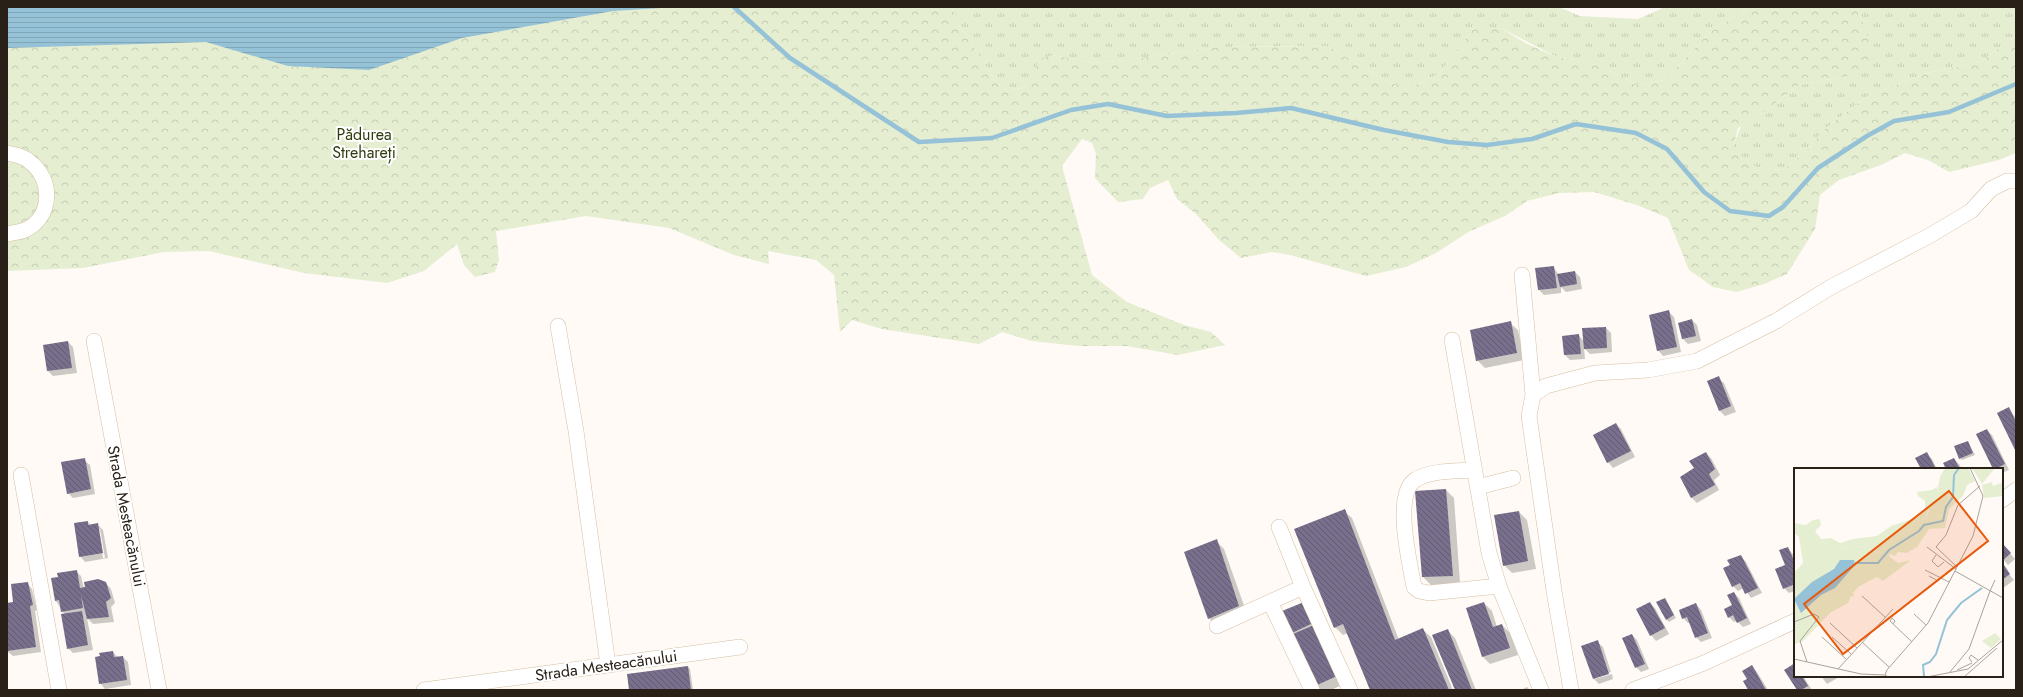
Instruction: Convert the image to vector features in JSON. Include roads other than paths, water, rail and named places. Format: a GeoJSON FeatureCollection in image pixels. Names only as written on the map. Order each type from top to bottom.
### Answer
{"type":"FeatureCollection","features":[{"type":"Feature","properties":{"kind":"street"},"geometry":{"type":"LineString","coordinates":[[7,152],[20,156],[31,162],[40,174],[46,186],[48,197],[44,210],[37,221],[26,230],[7,234]]}},
{"type":"Feature","properties":{"kind":"street"},"geometry":{"type":"LineString","coordinates":[[1533,395],[1546,386],[1595,373],[1648,370],[1697,361],[1776,320],[1831,287],[1930,236],[1971,211],[1991,189],[2007,181],[2016,181]]}},
{"type":"Feature","properties":{"kind":"street"},"geometry":{"type":"LineString","coordinates":[[1522,275],[1533,395],[1529,416],[1554,591],[1571,690]]}},
{"type":"Feature","properties":{"kind":"street"},"geometry":{"type":"LineString","coordinates":[[558,326],[576,431],[608,665]]}},
{"type":"Feature","properties":{"kind":"street"},"geometry":{"type":"LineString","coordinates":[[1452,340],[1489,553],[1499,586],[1541,690]]}},
{"type":"Feature","properties":{"kind":"street","name":"Strada Mesteacănului"},"geometry":{"type":"LineString","coordinates":[[94,341],[159,690]]}},
{"type":"Feature","properties":{"kind":"street"},"geometry":{"type":"LineString","coordinates":[[1475,470],[1443,471],[1416,480],[1406,492],[1404,531],[1414,587],[1419,591],[1429,592],[1499,586]]}},
{"type":"Feature","properties":{"kind":"street"},"geometry":{"type":"LineString","coordinates":[[21,476],[59,690]]}},
{"type":"Feature","properties":{"kind":"street"},"geometry":{"type":"LineString","coordinates":[[1478,487],[1513,478]]}},
{"type":"Feature","properties":{"kind":"street"},"geometry":{"type":"LineString","coordinates":[[2003,499],[2016,490]]}},
{"type":"Feature","properties":{"kind":"street"},"geometry":{"type":"LineString","coordinates":[[1279,527],[1303,587],[1350,690]]}},
{"type":"Feature","properties":{"kind":"street"},"geometry":{"type":"LineString","coordinates":[[1217,626],[1303,587]]}},
{"type":"Feature","properties":{"kind":"street"},"geometry":{"type":"LineString","coordinates":[[1270,602],[1312,690]]}},
{"type":"Feature","properties":{"kind":"street"},"geometry":{"type":"LineString","coordinates":[[1633,690],[1704,663],[1794,621]]}},
{"type":"Feature","properties":{"kind":"street","name":"Strada Mesteacănului"},"geometry":{"type":"LineString","coordinates":[[424,690],[740,647]]}},
{"type":"Feature","properties":{"kind":"water"},"geometry":{"type":"Polygon","coordinates":[[[7,7],[678,7],[613,11],[462,38],[369,70],[288,66],[206,42],[7,48],[7,7]]]}},
{"type":"Feature","properties":{"kind":"waterway"},"geometry":{"type":"LineString","coordinates":[[734,7],[790,58],[919,142],[992,138],[1071,110],[1108,104],[1167,116],[1236,113],[1291,108],[1384,130],[1448,142],[1487,145],[1532,139],[1576,124],[1636,133],[1667,149],[1704,192],[1730,211],[1769,216],[1783,207],[1818,168],[1867,136],[1894,121],[1949,112],[2016,84]]}},
{"type":"Feature","properties":{"kind":"park label","name":"Pădurea Strehareți"},"geometry":{"type":"Point","coordinates":[364,143]}}]}
